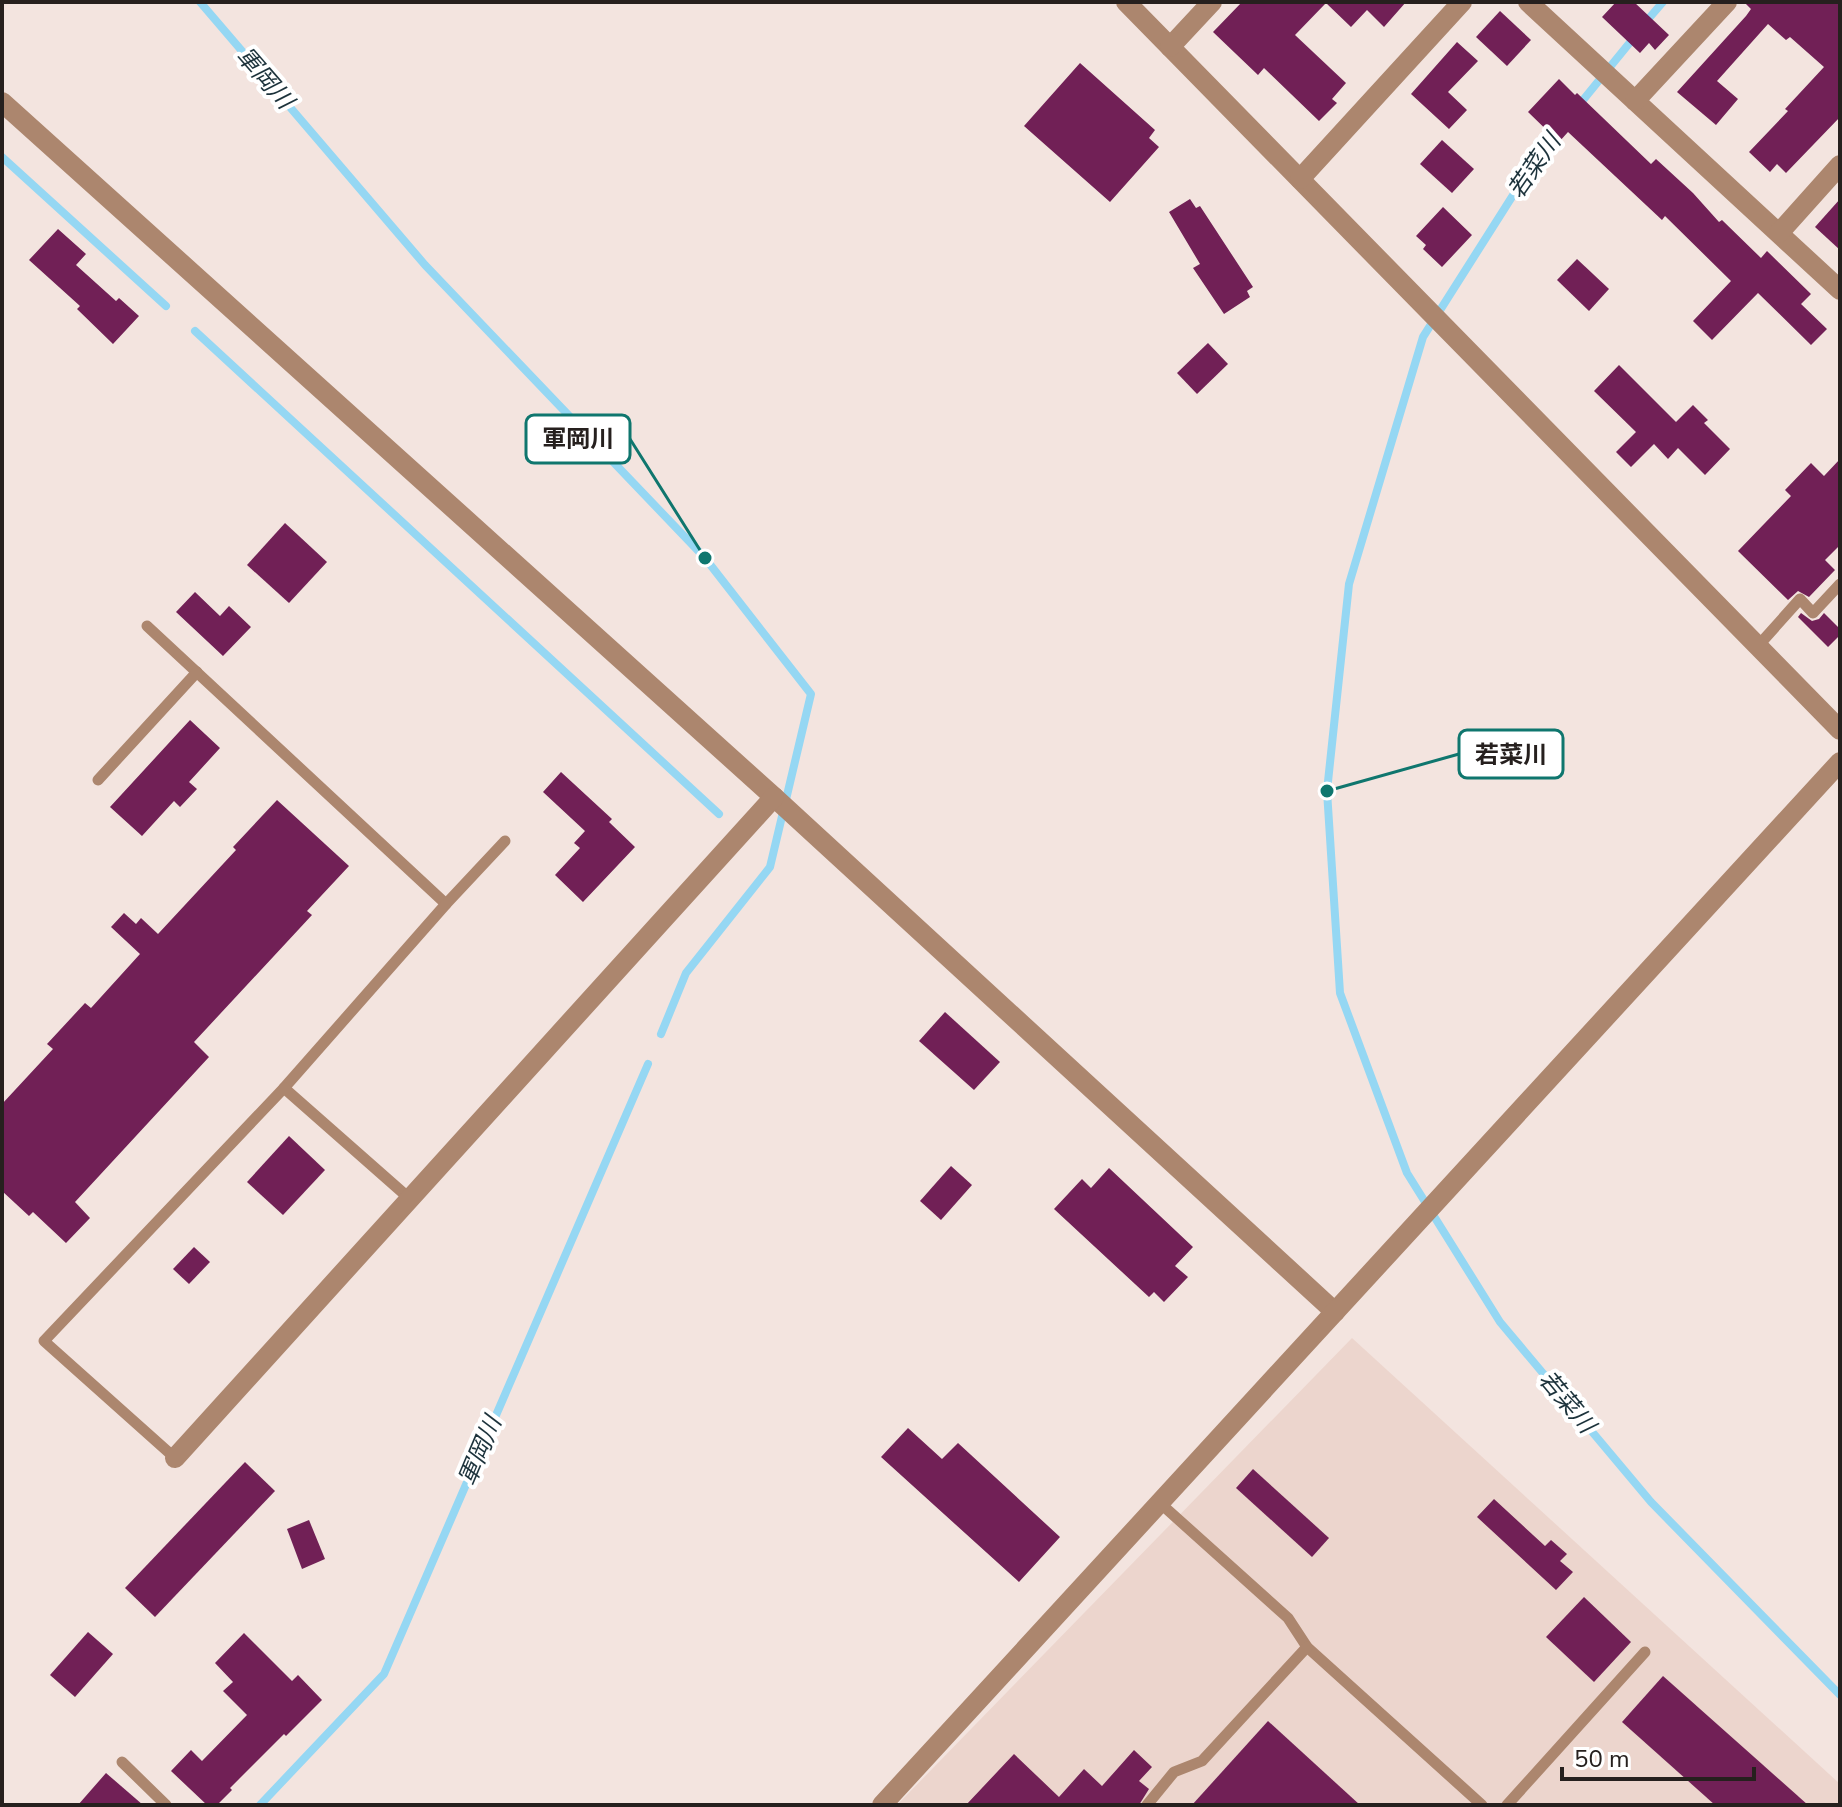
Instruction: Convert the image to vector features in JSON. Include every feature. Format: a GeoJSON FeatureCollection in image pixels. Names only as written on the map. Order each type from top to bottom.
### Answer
{"type":"FeatureCollection","features":[{"type":"Feature","properties":{"kind":"street"},"geometry":{"type":"LineString","coordinates":[[1126,2],[1840,730]]}},
{"type":"Feature","properties":{"kind":"street"},"geometry":{"type":"LineString","coordinates":[[1170,47],[1212,2]]}},
{"type":"Feature","properties":{"kind":"street"},"geometry":{"type":"LineString","coordinates":[[1300,179],[1462,2]]}},
{"type":"Feature","properties":{"kind":"street"},"geometry":{"type":"LineString","coordinates":[[1528,2],[1840,290]]}},
{"type":"Feature","properties":{"kind":"street"},"geometry":{"type":"LineString","coordinates":[[1635,101],[1727,2]]}},
{"type":"Feature","properties":{"kind":"street"},"geometry":{"type":"LineString","coordinates":[[2,102],[774,797],[1335,1312]]}},
{"type":"Feature","properties":{"kind":"street"},"geometry":{"type":"LineString","coordinates":[[1779,233],[1840,165]]}},
{"type":"Feature","properties":{"kind":"street"},"geometry":{"type":"LineString","coordinates":[[882,1805],[1840,762]]}},
{"type":"Feature","properties":{"kind":"street"},"geometry":{"type":"LineString","coordinates":[[175,1458],[774,797]]}},
{"type":"Feature","properties":{"kind":"lane"},"geometry":{"type":"LineString","coordinates":[[1758,646],[1800,599],[1813,613],[1837,593]]}},
{"type":"Feature","properties":{"kind":"lane"},"geometry":{"type":"LineString","coordinates":[[147,626],[446,904]]}},
{"type":"Feature","properties":{"kind":"lane"},"geometry":{"type":"LineString","coordinates":[[98,780],[197,672]]}},
{"type":"Feature","properties":{"kind":"lane"},"geometry":{"type":"LineString","coordinates":[[175,1458],[44,1341],[284,1088],[505,841]]}},
{"type":"Feature","properties":{"kind":"lane"},"geometry":{"type":"LineString","coordinates":[[284,1088],[410,1199]]}},
{"type":"Feature","properties":{"kind":"lane"},"geometry":{"type":"LineString","coordinates":[[1160,1503],[1288,1618],[1307,1647],[1482,1805]]}},
{"type":"Feature","properties":{"kind":"lane"},"geometry":{"type":"LineString","coordinates":[[1147,1805],[1174,1772],[1202,1761],[1307,1647]]}},
{"type":"Feature","properties":{"kind":"lane"},"geometry":{"type":"LineString","coordinates":[[1507,1805],[1645,1652]]}},
{"type":"Feature","properties":{"kind":"lane"},"geometry":{"type":"LineString","coordinates":[[122,1762],[166,1805]]}},
{"type":"Feature","properties":{"kind":"shaded area"},"geometry":{"type":"Polygon","coordinates":[[[1352,1338],[1840,1784],[1840,1805],[897,1805],[1352,1338]]]}},
{"type":"Feature","properties":{"kind":"building"},"geometry":{"type":"Polygon","coordinates":[[[1242,2],[1406,2],[1384,27],[1367,10],[1351,27],[1326,3],[1295,35],[1346,83],[1332,99],[1337,103],[1319,121],[1264,68],[1258,75],[1213,32],[1242,2]]]}},
{"type":"Feature","properties":{"kind":"building"},"geometry":{"type":"Polygon","coordinates":[[[1616,2],[1634,2],[1669,35],[1655,50],[1649,43],[1640,53],[1602,17],[1616,2]]]}},
{"type":"Feature","properties":{"kind":"building"},"geometry":{"type":"Polygon","coordinates":[[[1744,2],[1840,2],[1840,117],[1786,173],[1777,164],[1770,172],[1749,152],[1824,67],[1790,37],[1786,40],[1768,24],[1717,81],[1738,99],[1716,125],[1677,92],[1746,16],[1751,9],[1744,2]]]}},
{"type":"Feature","properties":{"kind":"building"},"geometry":{"type":"Polygon","coordinates":[[[1500,11],[1531,40],[1507,66],[1476,37],[1500,11]]]}},
{"type":"Feature","properties":{"kind":"building"},"geometry":{"type":"Polygon","coordinates":[[[1457,42],[1478,61],[1448,92],[1467,110],[1449,129],[1411,94],[1457,42]]]}},
{"type":"Feature","properties":{"kind":"building"},"geometry":{"type":"Polygon","coordinates":[[[1080,63],[1155,130],[1149,138],[1159,147],[1110,202],[1024,126],[1080,63]]]}},
{"type":"Feature","properties":{"kind":"building"},"geometry":{"type":"Polygon","coordinates":[[[1559,79],[1651,164],[1656,159],[1719,222],[1722,220],[1761,258],[1767,251],[1811,294],[1801,304],[1827,329],[1811,345],[1758,293],[1712,340],[1693,321],[1731,281],[1665,216],[1662,220],[1568,132],[1559,142],[1528,112],[1559,79]]]}},
{"type":"Feature","properties":{"kind":"building"},"geometry":{"type":"Polygon","coordinates":[[[1442,140],[1474,169],[1452,193],[1420,164],[1442,140]]]}},
{"type":"Feature","properties":{"kind":"building"},"geometry":{"type":"Polygon","coordinates":[[[1190,199],[1196,208],[1200,206],[1253,287],[1247,291],[1250,297],[1224,314],[1193,268],[1200,264],[1169,212],[1190,199]]]}},
{"type":"Feature","properties":{"kind":"building"},"geometry":{"type":"Polygon","coordinates":[[[1840,199],[1840,250],[1815,227],[1840,199]]]}},
{"type":"Feature","properties":{"kind":"building"},"geometry":{"type":"Polygon","coordinates":[[[1443,207],[1472,235],[1442,267],[1423,249],[1426,245],[1416,236],[1443,207]]]}},
{"type":"Feature","properties":{"kind":"building"},"geometry":{"type":"Polygon","coordinates":[[[58,229],[86,254],[76,265],[116,301],[119,298],[139,316],[113,344],[77,309],[80,306],[29,260],[58,229]]]}},
{"type":"Feature","properties":{"kind":"building"},"geometry":{"type":"Polygon","coordinates":[[[1577,259],[1609,289],[1589,311],[1557,280],[1577,259]]]}},
{"type":"Feature","properties":{"kind":"building"},"geometry":{"type":"Polygon","coordinates":[[[1208,343],[1228,364],[1197,394],[1177,373],[1208,343]]]}},
{"type":"Feature","properties":{"kind":"building"},"geometry":{"type":"Polygon","coordinates":[[[1619,365],[1676,422],[1693,405],[1708,420],[1704,423],[1730,449],[1705,475],[1678,448],[1668,459],[1654,444],[1631,467],[1616,452],[1636,432],[1594,391],[1619,365]]]}},
{"type":"Feature","properties":{"kind":"building"},"geometry":{"type":"Polygon","coordinates":[[[1840,459],[1840,545],[1825,560],[1835,570],[1809,597],[1798,591],[1788,600],[1738,551],[1791,496],[1785,490],[1811,463],[1824,476],[1840,459]]]}},
{"type":"Feature","properties":{"kind":"building"},"geometry":{"type":"Polygon","coordinates":[[[285,523],[327,562],[289,603],[247,565],[285,523]]]}},
{"type":"Feature","properties":{"kind":"building"},"geometry":{"type":"Polygon","coordinates":[[[195,592],[220,616],[229,606],[251,627],[223,656],[176,612],[195,592]]]}},
{"type":"Feature","properties":{"kind":"building"},"geometry":{"type":"Polygon","coordinates":[[[1801,613],[1812,621],[1824,613],[1840,629],[1840,635],[1828,647],[1798,617],[1801,613]]]}},
{"type":"Feature","properties":{"kind":"building"},"geometry":{"type":"Polygon","coordinates":[[[190,720],[220,748],[189,782],[197,789],[180,807],[174,801],[142,836],[110,807],[190,720]]]}},
{"type":"Feature","properties":{"kind":"building"},"geometry":{"type":"Polygon","coordinates":[[[561,772],[612,819],[609,822],[635,847],[583,902],[555,875],[580,848],[574,843],[585,831],[543,792],[561,772]]]}},
{"type":"Feature","properties":{"kind":"building"},"geometry":{"type":"Polygon","coordinates":[[[277,800],[349,866],[307,911],[312,915],[194,1042],[209,1057],[75,1202],[90,1218],[66,1243],[33,1212],[29,1216],[2,1191],[2,1104],[53,1049],[47,1044],[85,1003],[91,1008],[140,954],[111,927],[124,913],[136,924],[141,918],[158,934],[236,850],[233,847],[277,800]]]}},
{"type":"Feature","properties":{"kind":"building"},"geometry":{"type":"Polygon","coordinates":[[[945,1012],[1000,1062],[974,1090],[919,1041],[945,1012]]]}},
{"type":"Feature","properties":{"kind":"building"},"geometry":{"type":"Polygon","coordinates":[[[289,1136],[325,1170],[283,1215],[247,1182],[289,1136]]]}},
{"type":"Feature","properties":{"kind":"building"},"geometry":{"type":"Polygon","coordinates":[[[951,1166],[972,1185],[941,1220],[920,1201],[951,1166]]]}},
{"type":"Feature","properties":{"kind":"building"},"geometry":{"type":"Polygon","coordinates":[[[1109,1168],[1193,1247],[1175,1266],[1188,1277],[1164,1302],[1154,1292],[1149,1297],[1054,1209],[1082,1179],[1091,1188],[1109,1168]]]}},
{"type":"Feature","properties":{"kind":"building"},"geometry":{"type":"Polygon","coordinates":[[[194,1247],[210,1262],[189,1284],[173,1269],[194,1247]]]}},
{"type":"Feature","properties":{"kind":"building"},"geometry":{"type":"Polygon","coordinates":[[[908,1428],[942,1459],[958,1443],[1060,1537],[1019,1582],[881,1457],[908,1428]]]}},
{"type":"Feature","properties":{"kind":"building"},"geometry":{"type":"Polygon","coordinates":[[[245,1462],[275,1491],[155,1617],[125,1588],[245,1462]]]}},
{"type":"Feature","properties":{"kind":"building"},"geometry":{"type":"Polygon","coordinates":[[[1253,1469],[1329,1538],[1312,1557],[1236,1488],[1253,1469]]]}},
{"type":"Feature","properties":{"kind":"building"},"geometry":{"type":"Polygon","coordinates":[[[1494,1499],[1545,1546],[1551,1540],[1567,1554],[1560,1561],[1573,1572],[1556,1590],[1477,1517],[1494,1499]]]}},
{"type":"Feature","properties":{"kind":"building"},"geometry":{"type":"Polygon","coordinates":[[[309,1520],[325,1559],[302,1569],[287,1529],[309,1520]]]}},
{"type":"Feature","properties":{"kind":"building"},"geometry":{"type":"Polygon","coordinates":[[[1584,1597],[1631,1642],[1594,1682],[1546,1637],[1584,1597]]]}},
{"type":"Feature","properties":{"kind":"building"},"geometry":{"type":"Polygon","coordinates":[[[88,1632],[113,1654],[75,1697],[50,1675],[88,1632]]]}},
{"type":"Feature","properties":{"kind":"building"},"geometry":{"type":"Polygon","coordinates":[[[244,1633],[292,1681],[298,1675],[322,1700],[230,1788],[232,1790],[217,1805],[207,1805],[171,1771],[191,1750],[202,1761],[247,1715],[223,1691],[233,1682],[215,1663],[244,1633]]]}},
{"type":"Feature","properties":{"kind":"building"},"geometry":{"type":"Polygon","coordinates":[[[1663,1676],[1808,1805],[1715,1805],[1622,1722],[1663,1676]]]}},
{"type":"Feature","properties":{"kind":"building"},"geometry":{"type":"Polygon","coordinates":[[[1268,1721],[1360,1805],[1192,1805],[1268,1721]]]}},
{"type":"Feature","properties":{"kind":"building"},"geometry":{"type":"Polygon","coordinates":[[[1134,1750],[1152,1767],[1139,1781],[1149,1789],[1139,1805],[966,1805],[1014,1754],[1059,1797],[1084,1769],[1102,1786],[1134,1750]]]}},
{"type":"Feature","properties":{"kind":"building"},"geometry":{"type":"Polygon","coordinates":[[[106,1773],[143,1805],[78,1805],[106,1773]]]}},
{"type":"Feature","properties":{"kind":"waterway","name":"軍岡川"},"geometry":{"type":"LineString","coordinates":[[200,2],[425,265],[705,558],[811,694],[770,867],[686,973],[661,1034]]}},
{"type":"Feature","properties":{"kind":"waterway","name":"若菜川"},"geometry":{"type":"LineString","coordinates":[[1644,24],[1663,2]]}},
{"type":"Feature","properties":{"kind":"waterway","name":"若菜川"},"geometry":{"type":"LineString","coordinates":[[1579,105],[1636,35]]}},
{"type":"Feature","properties":{"kind":"waterway","name":"若菜川"},"geometry":{"type":"LineString","coordinates":[[1560,128],[1543,148],[1423,337],[1349,584],[1327,791],[1340,993],[1407,1173],[1500,1322],[1651,1502],[1840,1695]]}},
{"type":"Feature","properties":{"kind":"waterway"},"geometry":{"type":"LineString","coordinates":[[2,157],[166,306]]}},
{"type":"Feature","properties":{"kind":"waterway"},"geometry":{"type":"LineString","coordinates":[[195,331],[719,814]]}},
{"type":"Feature","properties":{"kind":"waterway","name":"軍岡川"},"geometry":{"type":"LineString","coordinates":[[260,1805],[384,1674],[648,1064]]}},
{"type":"Feature","properties":{"kind":"place","name":"軍岡川"},"geometry":{"type":"Point","coordinates":[705,558]}},
{"type":"Feature","properties":{"kind":"place","name":"若菜川"},"geometry":{"type":"Point","coordinates":[1327,791]}}]}
